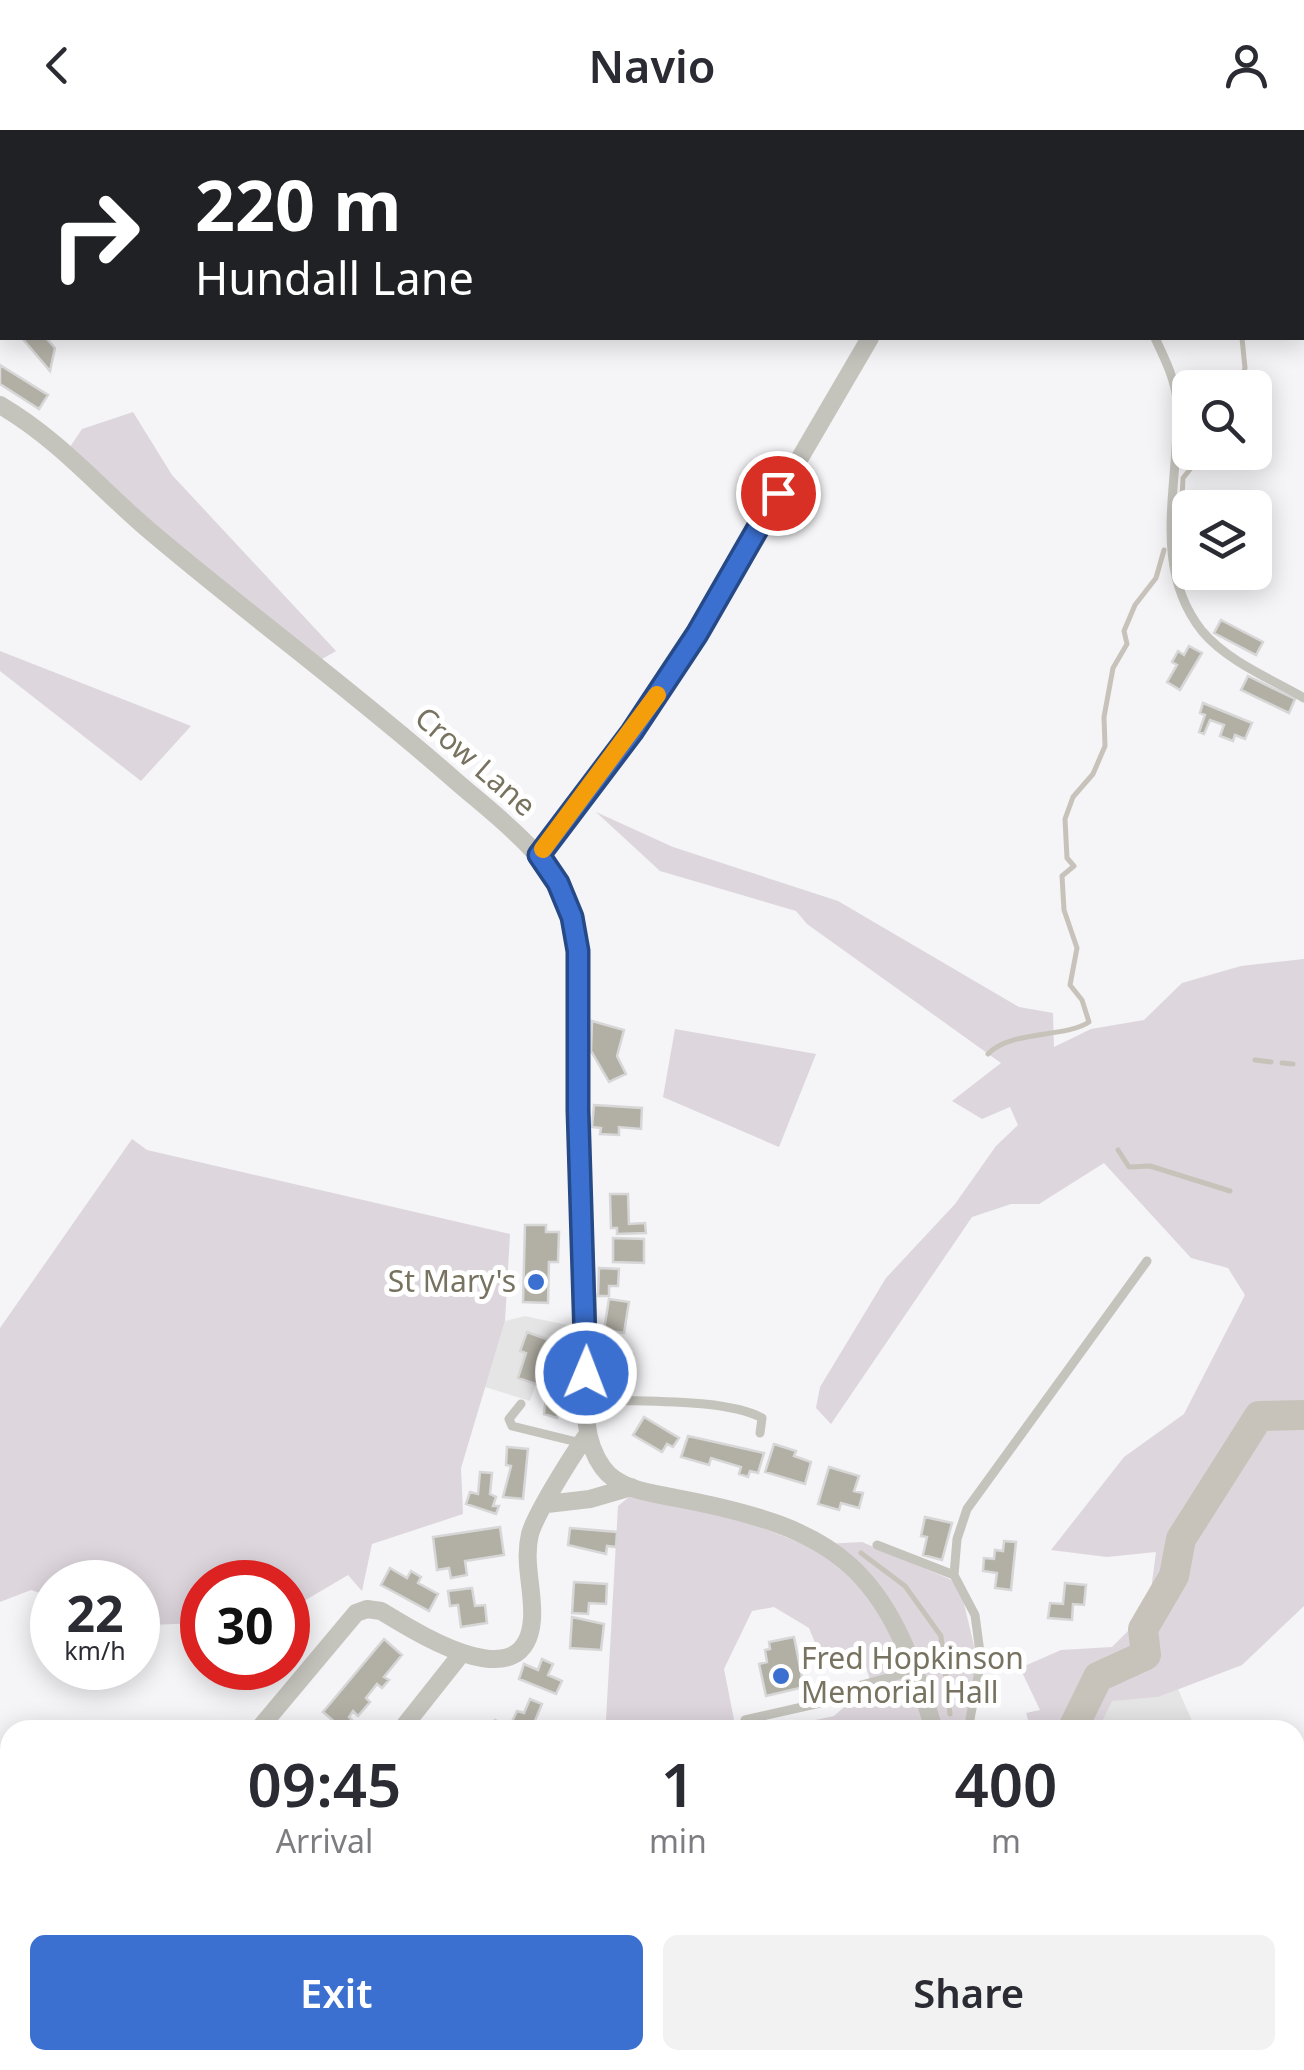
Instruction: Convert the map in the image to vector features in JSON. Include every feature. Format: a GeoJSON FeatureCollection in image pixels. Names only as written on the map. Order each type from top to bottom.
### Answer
{"type":"FeatureCollection","features":[{"type":"Feature","properties":{"kind":"street"},"geometry":{"type":"LineString","coordinates":[[539,855],[632,732],[697,634],[869,340]]}},
{"type":"Feature","properties":{"kind":"street","name":"Crow Lane"},"geometry":{"type":"LineString","coordinates":[[0,405],[58,443],[148,530],[389,722],[539,855],[558,883],[572,917],[578,951],[578,1110],[588,1347],[584,1438],[604,1470],[631,1487]]}},
{"type":"Feature","properties":{"kind":"street"},"geometry":{"type":"LineString","coordinates":[[266,1720],[356,1613],[367,1609],[382,1611],[462,1653],[488,1661],[503,1659],[528,1638],[532,1606],[531,1531],[584,1438]]}},
{"type":"Feature","properties":{"kind":"street"},"geometry":{"type":"LineString","coordinates":[[547,1504],[590,1499],[631,1487],[743,1510],[816,1538],[846,1560],[897,1625],[931,1720]]}},
{"type":"Feature","properties":{"kind":"street"},"geometry":{"type":"LineString","coordinates":[[409,1720],[462,1653]]}},
{"type":"Feature","properties":{"kind":"lane"},"geometry":{"type":"LineString","coordinates":[[1157,340],[1177,398],[1171,554],[1176,589],[1204,633],[1232,656],[1304,698]]}},
{"type":"Feature","properties":{"kind":"lane"},"geometry":{"type":"LineString","coordinates":[[970,1720],[981,1660],[975,1615],[954,1575],[957,1539],[967,1509],[1147,1261]]}},
{"type":"Feature","properties":{"kind":"lane"},"geometry":{"type":"LineString","coordinates":[[584,1399],[690,1404],[752,1413],[762,1418],[760,1433]]}},
{"type":"Feature","properties":{"kind":"lane"},"geometry":{"type":"LineString","coordinates":[[521,1404],[509,1419],[512,1426],[584,1438]]}},
{"type":"Feature","properties":{"kind":"lane"},"geometry":{"type":"LineString","coordinates":[[877,1544],[954,1575]]}},
{"type":"Feature","properties":{"kind":"lane"},"geometry":{"type":"LineString","coordinates":[[745,1720],[820,1703],[835,1692],[916,1670]]}},
{"type":"Feature","properties":{"kind":"shaded area"},"geometry":{"type":"Polygon","coordinates":[[[133,412],[172,475],[336,651],[322,659],[217,581],[70,447],[82,429],[133,412]]]}},
{"type":"Feature","properties":{"kind":"shaded area"},"geometry":{"type":"Polygon","coordinates":[[[0,651],[191,726],[141,781],[0,671],[0,651]]]}},
{"type":"Feature","properties":{"kind":"shaded area"},"geometry":{"type":"Polygon","coordinates":[[[596,812],[673,847],[838,901],[1019,1007],[1053,1013],[1054,1047],[1091,1029],[1144,1020],[1182,983],[1241,966],[1304,959],[1304,1606],[1242,1665],[1158,1697],[1112,1701],[1103,1720],[1028,1720],[1026,1713],[1040,1710],[1020,1668],[1061,1650],[1112,1647],[1129,1630],[1151,1590],[1156,1552],[1107,1557],[1051,1550],[1124,1457],[1184,1414],[1245,1295],[1228,1268],[1191,1258],[1104,1163],[1039,1204],[1011,1204],[972,1217],[831,1424],[816,1408],[820,1387],[886,1278],[955,1204],[996,1146],[1018,1125],[1010,1107],[982,1119],[952,1101],[1001,1063],[807,924],[796,911],[660,871],[596,812]]]}},
{"type":"Feature","properties":{"kind":"shaded area"},"geometry":{"type":"Polygon","coordinates":[[[675,1029],[816,1054],[779,1147],[663,1097],[675,1029]]]}},
{"type":"Feature","properties":{"kind":"shaded area"},"geometry":{"type":"Polygon","coordinates":[[[132,1139],[147,1150],[510,1234],[505,1321],[461,1468],[463,1514],[372,1544],[362,1591],[348,1575],[310,1597],[310,1560],[180,1560],[180,1624],[160,1625],[160,1560],[30,1560],[30,1590],[0,1602],[0,1328],[132,1139]]]}},
{"type":"Feature","properties":{"kind":"shaded area"},"geometry":{"type":"Polygon","coordinates":[[[525,1316],[571,1326],[577,1356],[574,1396],[536,1384],[530,1401],[485,1387],[505,1321],[525,1316]]]}},
{"type":"Feature","properties":{"kind":"shaded area"},"geometry":{"type":"Polygon","coordinates":[[[630,1496],[739,1518],[805,1545],[862,1542],[959,1583],[977,1658],[966,1720],[815,1720],[834,1716],[852,1700],[874,1694],[865,1663],[826,1669],[809,1628],[774,1607],[752,1611],[724,1669],[734,1720],[606,1720],[618,1506],[630,1496]]]}},
{"type":"Feature","properties":{"kind":"shaded area"},"geometry":{"type":"Polygon","coordinates":[[[1178,1689],[1192,1720],[1102,1720],[1111,1700],[1158,1697],[1178,1689]]]}},
{"type":"Feature","properties":{"kind":"building"},"geometry":{"type":"Polygon","coordinates":[[[24,340],[48,340],[55,348],[50,371],[24,340]]]}},
{"type":"Feature","properties":{"kind":"building"},"geometry":{"type":"Polygon","coordinates":[[[0,365],[48,395],[39,409],[0,384],[0,365]]]}},
{"type":"Feature","properties":{"kind":"building"},"geometry":{"type":"Polygon","coordinates":[[[1221,620],[1263,642],[1256,655],[1214,633],[1221,620]]]}},
{"type":"Feature","properties":{"kind":"building"},"geometry":{"type":"Polygon","coordinates":[[[1189,646],[1202,653],[1180,690],[1167,682],[1177,665],[1172,662],[1178,651],[1184,655],[1189,646]]]}},
{"type":"Feature","properties":{"kind":"building"},"geometry":{"type":"Polygon","coordinates":[[[1248,676],[1295,699],[1289,713],[1241,690],[1248,676]]]}},
{"type":"Feature","properties":{"kind":"building"},"geometry":{"type":"Polygon","coordinates":[[[1203,703],[1252,723],[1245,739],[1235,735],[1233,741],[1220,736],[1224,725],[1210,720],[1204,734],[1199,732],[1205,715],[1200,713],[1203,703]]]}},
{"type":"Feature","properties":{"kind":"building"},"geometry":{"type":"Polygon","coordinates":[[[592,1021],[624,1030],[617,1056],[626,1074],[609,1082],[591,1051],[592,1021]]]}},
{"type":"Feature","properties":{"kind":"building"},"geometry":{"type":"Polygon","coordinates":[[[594,1105],[642,1108],[641,1129],[619,1127],[619,1135],[600,1134],[601,1128],[592,1127],[594,1105]]]}},
{"type":"Feature","properties":{"kind":"building"},"geometry":{"type":"Polygon","coordinates":[[[610,1194],[628,1194],[629,1224],[645,1223],[646,1233],[617,1234],[617,1228],[611,1228],[610,1194]]]}},
{"type":"Feature","properties":{"kind":"building","name":"St Mary's"},"geometry":{"type":"Polygon","coordinates":[[[525,1225],[546,1225],[546,1232],[559,1232],[558,1262],[549,1262],[548,1303],[523,1302],[525,1225]]]}},
{"type":"Feature","properties":{"kind":"building"},"geometry":{"type":"Polygon","coordinates":[[[613,1238],[644,1239],[644,1263],[613,1262],[613,1238]]]}},
{"type":"Feature","properties":{"kind":"building"},"geometry":{"type":"Polygon","coordinates":[[[599,1268],[619,1269],[618,1286],[609,1286],[609,1296],[598,1296],[599,1268]]]}},
{"type":"Feature","properties":{"kind":"building"},"geometry":{"type":"Polygon","coordinates":[[[609,1299],[629,1302],[624,1333],[604,1330],[609,1299]]]}},
{"type":"Feature","properties":{"kind":"building"},"geometry":{"type":"Polygon","coordinates":[[[527,1332],[566,1346],[564,1352],[573,1356],[571,1362],[576,1363],[565,1394],[518,1378],[526,1353],[520,1351],[527,1332]]]}},
{"type":"Feature","properties":{"kind":"building"},"geometry":{"type":"Polygon","coordinates":[[[611,1351],[633,1354],[629,1382],[620,1381],[618,1392],[605,1390],[611,1351]]]}},
{"type":"Feature","properties":{"kind":"building"},"geometry":{"type":"Polygon","coordinates":[[[547,1388],[565,1394],[557,1418],[544,1414],[547,1388]]]}},
{"type":"Feature","properties":{"kind":"building"},"geometry":{"type":"Polygon","coordinates":[[[644,1417],[679,1438],[673,1447],[667,1444],[662,1452],[633,1435],[644,1417]]]}},
{"type":"Feature","properties":{"kind":"building"},"geometry":{"type":"Polygon","coordinates":[[[688,1436],[764,1453],[758,1473],[750,1471],[748,1477],[739,1474],[741,1467],[711,1458],[709,1465],[681,1457],[688,1436]]]}},
{"type":"Feature","properties":{"kind":"building"},"geometry":{"type":"Polygon","coordinates":[[[774,1444],[796,1451],[794,1456],[811,1462],[805,1484],[765,1472],[774,1444]]]}},
{"type":"Feature","properties":{"kind":"building"},"geometry":{"type":"Polygon","coordinates":[[[507,1447],[528,1449],[523,1499],[503,1497],[511,1466],[506,1465],[507,1447]]]}},
{"type":"Feature","properties":{"kind":"building"},"geometry":{"type":"Polygon","coordinates":[[[829,1467],[859,1476],[854,1491],[863,1493],[859,1508],[841,1503],[839,1510],[818,1504],[829,1467]]]}},
{"type":"Feature","properties":{"kind":"building"},"geometry":{"type":"Polygon","coordinates":[[[480,1472],[492,1473],[490,1494],[496,1497],[493,1506],[499,1506],[496,1514],[466,1504],[470,1492],[478,1494],[480,1472]]]}},
{"type":"Feature","properties":{"kind":"building"},"geometry":{"type":"Polygon","coordinates":[[[925,1517],[952,1523],[942,1560],[923,1555],[927,1537],[921,1536],[925,1517]]]}},
{"type":"Feature","properties":{"kind":"building"},"geometry":{"type":"Polygon","coordinates":[[[500,1527],[504,1555],[465,1561],[467,1575],[451,1578],[449,1568],[437,1570],[433,1537],[500,1527]]]}},
{"type":"Feature","properties":{"kind":"building"},"geometry":{"type":"Polygon","coordinates":[[[570,1528],[617,1532],[616,1547],[607,1546],[606,1554],[568,1545],[570,1528]]]}},
{"type":"Feature","properties":{"kind":"building"},"geometry":{"type":"Polygon","coordinates":[[[1004,1541],[1016,1542],[1011,1590],[995,1588],[997,1573],[983,1571],[984,1558],[994,1559],[995,1550],[1003,1551],[1004,1541]]]}},
{"type":"Feature","properties":{"kind":"building"},"geometry":{"type":"Polygon","coordinates":[[[390,1568],[407,1578],[411,1571],[421,1577],[418,1583],[438,1594],[429,1611],[381,1585],[390,1568]]]}},
{"type":"Feature","properties":{"kind":"building"},"geometry":{"type":"Polygon","coordinates":[[[574,1582],[607,1584],[606,1604],[589,1603],[588,1614],[572,1613],[574,1582]]]}},
{"type":"Feature","properties":{"kind":"building"},"geometry":{"type":"Polygon","coordinates":[[[1065,1583],[1086,1585],[1084,1605],[1073,1604],[1072,1620],[1048,1618],[1050,1603],[1063,1604],[1065,1583]]]}},
{"type":"Feature","properties":{"kind":"building"},"geometry":{"type":"Polygon","coordinates":[[[472,1588],[475,1606],[485,1605],[487,1623],[461,1627],[458,1605],[450,1606],[448,1591],[472,1588]]]}},
{"type":"Feature","properties":{"kind":"building"},"geometry":{"type":"Polygon","coordinates":[[[572,1617],[604,1624],[601,1650],[570,1648],[572,1617]]]}},
{"type":"Feature","properties":{"kind":"building","name":"Fred Hopkinson Memorial Hall"},"geometry":{"type":"Polygon","coordinates":[[[794,1637],[804,1687],[766,1696],[759,1664],[767,1662],[765,1650],[770,1649],[769,1642],[794,1637]]]}},
{"type":"Feature","properties":{"kind":"building"},"geometry":{"type":"Polygon","coordinates":[[[384,1639],[402,1655],[384,1677],[389,1680],[382,1688],[377,1684],[366,1698],[370,1702],[358,1716],[353,1711],[349,1717],[352,1720],[332,1720],[323,1712],[384,1639]]]}},
{"type":"Feature","properties":{"kind":"building"},"geometry":{"type":"Polygon","coordinates":[[[542,1659],[553,1664],[548,1675],[562,1681],[556,1694],[519,1679],[524,1664],[538,1670],[542,1659]]]}},
{"type":"Feature","properties":{"kind":"building"},"geometry":{"type":"Polygon","coordinates":[[[530,1699],[542,1704],[535,1720],[513,1720],[517,1711],[524,1713],[530,1699]]]}},
{"type":"Feature","properties":{"kind":"waterway"},"geometry":{"type":"LineString","coordinates":[[1242,340],[1244,370]]}},
{"type":"Feature","properties":{"kind":"waterway"},"geometry":{"type":"LineString","coordinates":[[1182,490],[1183,478],[1189,470]]}},
{"type":"Feature","properties":{"kind":"waterway"},"geometry":{"type":"LineString","coordinates":[[988,1054],[1010,1041],[1089,1022],[1082,1000],[1070,985],[1077,948],[1064,910],[1062,876],[1074,866],[1067,858],[1065,819],[1073,797],[1093,774],[1105,746],[1104,717],[1113,668],[1127,644],[1124,631],[1135,605],[1156,578],[1164,550]]}},
{"type":"Feature","properties":{"kind":"waterway"},"geometry":{"type":"LineString","coordinates":[[1255,1060],[1271,1062]]}},
{"type":"Feature","properties":{"kind":"waterway"},"geometry":{"type":"LineString","coordinates":[[1282,1063],[1293,1064]]}},
{"type":"Feature","properties":{"kind":"waterway"},"geometry":{"type":"LineString","coordinates":[[1118,1150],[1129,1167],[1150,1166],[1230,1191]]}},
{"type":"Feature","properties":{"kind":"waterway"},"geometry":{"type":"LineString","coordinates":[[1077,1720],[1098,1677],[1146,1655],[1143,1629],[1174,1576],[1181,1539],[1259,1416],[1304,1415]]}},
{"type":"Feature","properties":{"kind":"waterway"},"geometry":{"type":"LineString","coordinates":[[861,1553],[905,1586],[941,1636],[950,1714]]}},
{"type":"Feature","properties":{"kind":"slow traffic"},"geometry":{"type":"LineString","coordinates":[[543,849],[657,695]]}},
{"type":"Feature","properties":{"kind":"place","name":"St Mary's"},"geometry":{"type":"Point","coordinates":[536,1282]}},
{"type":"Feature","properties":{"kind":"place","name":"Fred Hopkinson Memorial Hall"},"geometry":{"type":"Point","coordinates":[781,1676]}},
{"type":"Feature","properties":{"kind":"route"},"geometry":{"type":"LineString","coordinates":[[586,1373],[578,1110],[578,951],[572,917],[558,883],[539,855],[632,732],[697,634],[778,493]]}}]}
